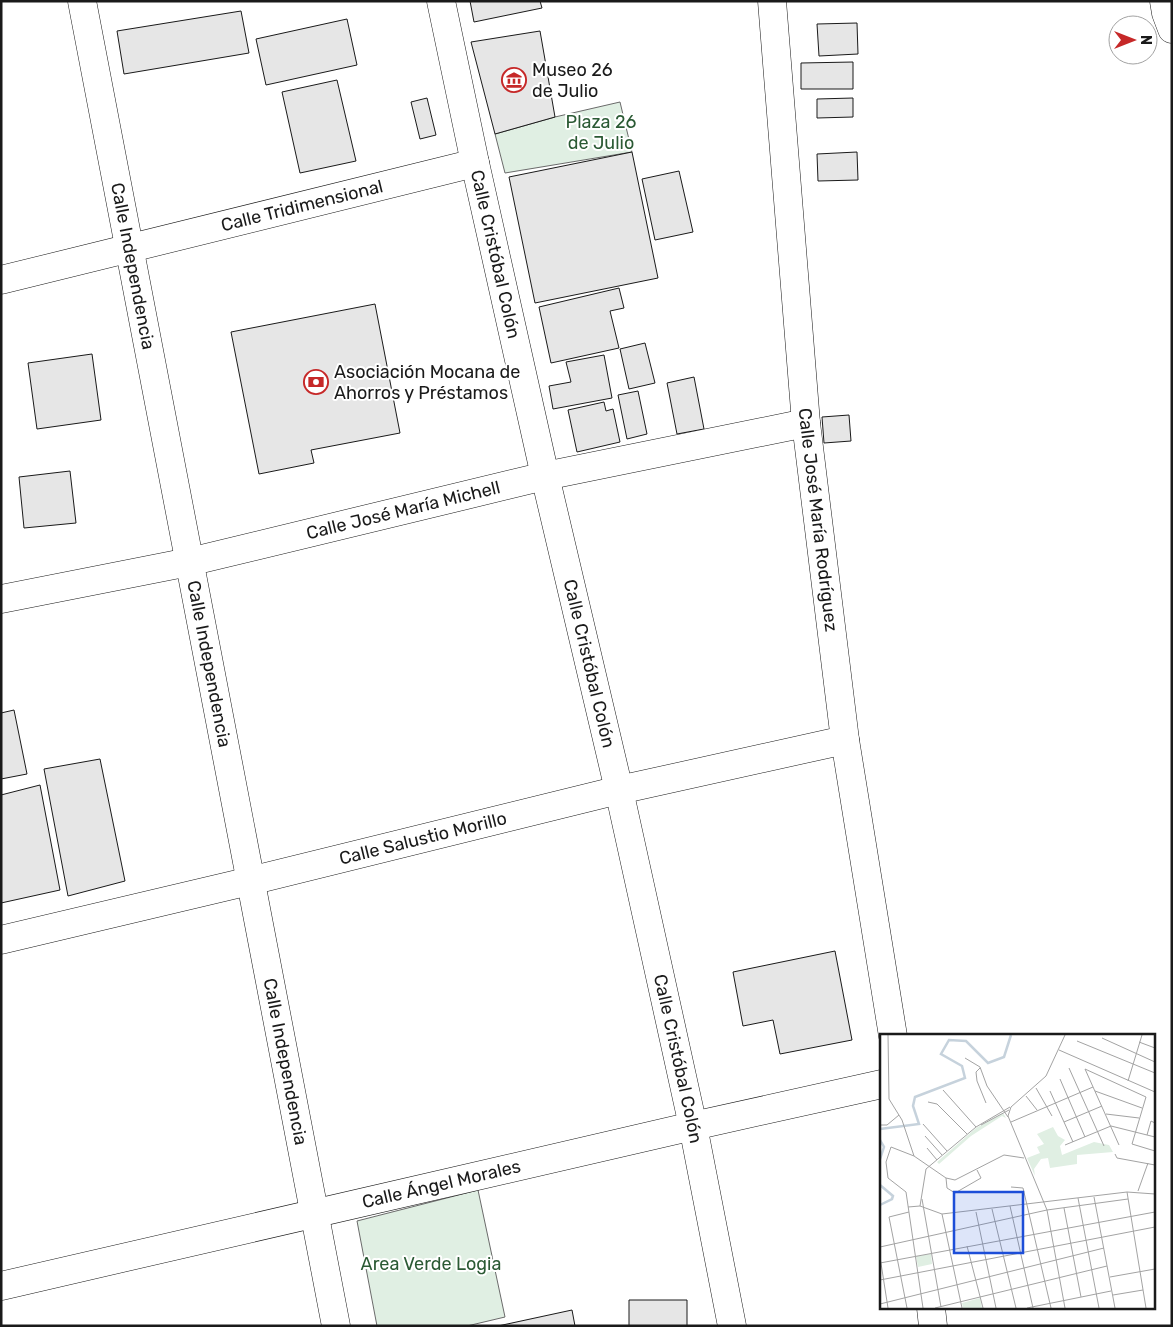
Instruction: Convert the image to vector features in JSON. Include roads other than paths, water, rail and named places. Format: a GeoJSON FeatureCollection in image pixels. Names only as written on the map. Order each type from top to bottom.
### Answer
{"type":"FeatureCollection","features":[{"type":"Feature","properties":{"kind":"street","name":"Calle Independencia"},"geometry":{"type":"LineString","coordinates":[[82,1],[336,1326]]}},
{"type":"Feature","properties":{"kind":"street","name":"Calle Cristóbal Colón"},"geometry":{"type":"LineString","coordinates":[[441,1],[475,163],[618,790],[692,1126],[732,1326]]}},
{"type":"Feature","properties":{"kind":"street","name":"Calle José María Rodríguez"},"geometry":{"type":"LineString","coordinates":[[772,1],[806,424],[845,740],[892,1034]]}},
{"type":"Feature","properties":{"kind":"street"},"geometry":{"type":"LineString","coordinates":[[1164,1],[1172,29]]}},
{"type":"Feature","properties":{"kind":"street","name":"Calle Tridimensional"},"geometry":{"type":"LineString","coordinates":[[1,280],[475,163]]}},
{"type":"Feature","properties":{"kind":"street","name":"Calle José María Michell"},"geometry":{"type":"LineString","coordinates":[[1,600],[189,562],[545,476],[806,424]]}},
{"type":"Feature","properties":{"kind":"street","name":"Calle Salustio Morillo"},"geometry":{"type":"LineString","coordinates":[[1,940],[618,790],[845,740]]}},
{"type":"Feature","properties":{"kind":"street","name":"Calle Ángel Morales"},"geometry":{"type":"LineString","coordinates":[[1,1286],[692,1126],[880,1084]]}},
{"type":"Feature","properties":{"kind":"street"},"geometry":{"type":"LineString","coordinates":[[930,1310],[933,1326]]}},
{"type":"Feature","properties":{"kind":"place","name":"Museo 26 de Julio"},"geometry":{"type":"Point","coordinates":[514,80]}},
{"type":"Feature","properties":{"kind":"place","name":"Asociación Mocana de Ahorros y Préstamos"},"geometry":{"type":"Point","coordinates":[316,382]}},
{"type":"Feature","properties":{"kind":"park label","name":"Plaza 26 de Julio"},"geometry":{"type":"Point","coordinates":[601,132]}},
{"type":"Feature","properties":{"kind":"park label","name":"Area Verde Logia"},"geometry":{"type":"Point","coordinates":[431,1264]}}]}
